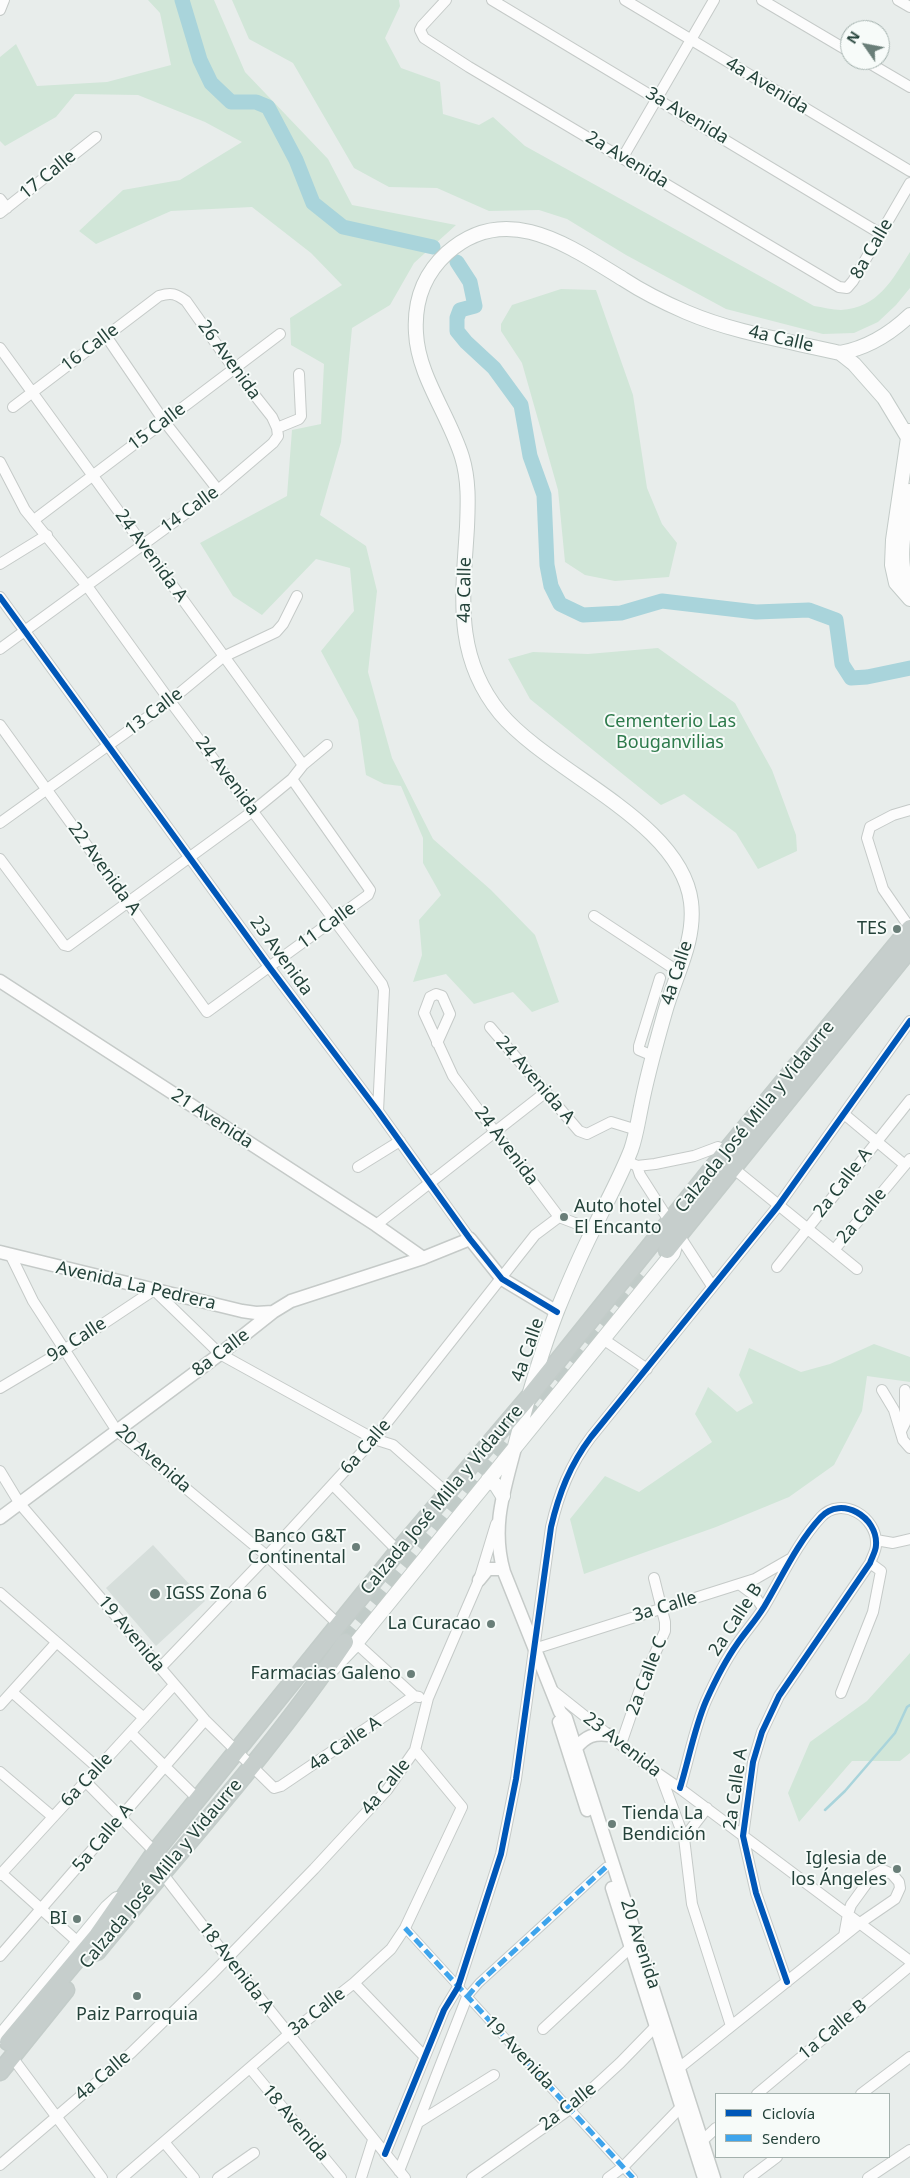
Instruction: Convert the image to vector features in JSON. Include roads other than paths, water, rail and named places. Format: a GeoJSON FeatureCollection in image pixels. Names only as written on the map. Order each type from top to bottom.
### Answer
{"type":"FeatureCollection","features":[{"type":"Feature","properties":{"kind":"highway","name":"Calzada José Milla y Vidaurre"},"geometry":{"type":"LineString","coordinates":[[673,1236],[726,1151],[910,928]]}},
{"type":"Feature","properties":{"kind":"highway","name":"Calzada José Milla y Vidaurre"},"geometry":{"type":"LineString","coordinates":[[0,2072],[7,2046],[96,1937],[155,1852],[398,1551],[528,1398],[733,1168],[910,949]]}},
{"type":"Feature","properties":{"kind":"highway","name":"Calzada José Milla y Vidaurre"},"geometry":{"type":"LineString","coordinates":[[7,2046],[162,1873],[351,1642]]}},
{"type":"Feature","properties":{"kind":"highway"},"geometry":{"type":"LineString","coordinates":[[251,1766],[247,1756],[248,1747],[270,1720],[271,1709]]}},
{"type":"Feature","properties":{"kind":"highway"},"geometry":{"type":"LineString","coordinates":[[209,1817],[210,1805],[238,1770],[236,1752]]}},
{"type":"Feature","properties":{"kind":"main road","name":"4a Calle"},"geometry":{"type":"LineString","coordinates":[[515,1446],[528,1398],[557,1312],[593,1230],[632,1164],[637,1130],[653,1056],[666,1008],[689,941],[692,916],[689,890],[683,871],[664,845],[646,829],[539,748],[509,722],[482,684],[470,657],[464,638],[462,608],[468,501],[466,479],[456,442],[420,355],[415,329],[419,295],[427,277],[440,260],[462,242],[483,233],[505,229],[534,232],[567,245],[641,290],[712,322],[840,353],[853,351],[876,341],[910,315]]}},
{"type":"Feature","properties":{"kind":"main road","name":"4a Calle"},"geometry":{"type":"LineString","coordinates":[[840,353],[854,364],[884,398],[909,439]]}},
{"type":"Feature","properties":{"kind":"main road"},"geometry":{"type":"LineString","coordinates":[[910,422],[900,540],[905,585],[910,599]]}},
{"type":"Feature","properties":{"kind":"main road"},"geometry":{"type":"LineString","coordinates":[[900,540],[910,491]]}},
{"type":"Feature","properties":{"kind":"main road","name":"Calzada José Milla y Vidaurre"},"geometry":{"type":"LineString","coordinates":[[351,1642],[488,1480],[673,1253],[673,1236]]}},
{"type":"Feature","properties":{"kind":"main road"},"geometry":{"type":"LineString","coordinates":[[488,1480],[496,1485],[503,1496]]}},
{"type":"Feature","properties":{"kind":"main road","name":"Calzada José Milla y Vidaurre"},"geometry":{"type":"LineString","coordinates":[[7,2046],[79,1943],[107,1908],[129,1889]]}},
{"type":"Feature","properties":{"kind":"street","name":"2a Avenida"},"geometry":{"type":"LineString","coordinates":[[446,0],[425,21],[420,30],[424,38],[469,67],[839,287],[850,285]]}},
{"type":"Feature","properties":{"kind":"street","name":"3a Avenida"},"geometry":{"type":"LineString","coordinates":[[492,0],[881,234]]}},
{"type":"Feature","properties":{"kind":"street","name":"4a Avenida"},"geometry":{"type":"LineString","coordinates":[[625,0],[910,171]]}},
{"type":"Feature","properties":{"kind":"street"},"geometry":{"type":"LineString","coordinates":[[762,0],[840,46]]}},
{"type":"Feature","properties":{"kind":"street"},"geometry":{"type":"LineString","coordinates":[[898,0],[910,7]]}},
{"type":"Feature","properties":{"kind":"street"},"geometry":{"type":"LineString","coordinates":[[623,158],[713,2]]}},
{"type":"Feature","properties":{"kind":"street"},"geometry":{"type":"LineString","coordinates":[[881,70],[910,87]]}},
{"type":"Feature","properties":{"kind":"street","name":"17 Calle"},"geometry":{"type":"LineString","coordinates":[[3,210],[96,137]]}},
{"type":"Feature","properties":{"kind":"street","name":"8a Calle"},"geometry":{"type":"LineString","coordinates":[[850,285],[910,183]]}},
{"type":"Feature","properties":{"kind":"street"},"geometry":{"type":"LineString","coordinates":[[0,199],[3,210]]}},
{"type":"Feature","properties":{"kind":"street","name":"16 Calle"},"geometry":{"type":"LineString","coordinates":[[13,407],[159,296],[169,292]]}},
{"type":"Feature","properties":{"kind":"street","name":"26 Avenida"},"geometry":{"type":"LineString","coordinates":[[169,292],[177,294],[186,301],[234,369],[272,417],[277,432]]}},
{"type":"Feature","properties":{"kind":"street","name":"15 Calle"},"geometry":{"type":"LineString","coordinates":[[34,520],[280,334]]}},
{"type":"Feature","properties":{"kind":"street"},"geometry":{"type":"LineString","coordinates":[[106,336],[164,420],[218,490]]}},
{"type":"Feature","properties":{"kind":"street","name":"24 Avenida A"},"geometry":{"type":"LineString","coordinates":[[0,348],[302,765]]}},
{"type":"Feature","properties":{"kind":"street","name":"14 Calle"},"geometry":{"type":"LineString","coordinates":[[0,649],[218,490],[273,443],[277,432],[301,416],[299,374]]}},
{"type":"Feature","properties":{"kind":"street","name":"24 Avenida"},"geometry":{"type":"LineString","coordinates":[[0,462],[4,482],[24,510],[47,535],[87,586],[170,701],[382,984],[384,990],[378,1111]]}},
{"type":"Feature","properties":{"kind":"street"},"geometry":{"type":"LineString","coordinates":[[0,564],[47,535]]}},
{"type":"Feature","properties":{"kind":"street","name":"13 Calle"},"geometry":{"type":"LineString","coordinates":[[0,823],[170,701],[223,657],[250,642],[268,637],[276,632],[283,624],[297,596]]}},
{"type":"Feature","properties":{"kind":"street","name":"23 Avenida"},"geometry":{"type":"LineString","coordinates":[[0,597],[270,968],[430,1181],[470,1239],[502,1279],[557,1312]]}},
{"type":"Feature","properties":{"kind":"street","name":"22 Avenida A"},"geometry":{"type":"LineString","coordinates":[[0,726],[207,1012]]}},
{"type":"Feature","properties":{"kind":"street"},"geometry":{"type":"LineString","coordinates":[[0,859],[66,946],[253,811],[292,780],[302,765],[326,745]]}},
{"type":"Feature","properties":{"kind":"street","name":"11 Calle"},"geometry":{"type":"LineString","coordinates":[[207,1012],[334,921],[368,895],[370,890],[292,780]]}},
{"type":"Feature","properties":{"kind":"street"},"geometry":{"type":"LineString","coordinates":[[910,810],[870,827],[867,833],[884,889],[910,928]]}},
{"type":"Feature","properties":{"kind":"street"},"geometry":{"type":"LineString","coordinates":[[594,916],[679,972]]}},
{"type":"Feature","properties":{"kind":"street"},"geometry":{"type":"LineString","coordinates":[[653,1056],[639,1050],[639,1046],[660,978]]}},
{"type":"Feature","properties":{"kind":"street","name":"21 Avenida"},"geometry":{"type":"LineString","coordinates":[[0,981],[376,1225],[423,1258]]}},
{"type":"Feature","properties":{"kind":"street"},"geometry":{"type":"LineString","coordinates":[[385,2154],[444,2010],[458,1987],[502,1854],[516,1779],[551,1527],[564,1482],[579,1453],[778,1206],[910,1021]]}},
{"type":"Feature","properties":{"kind":"street","name":"24 Avenida A"},"geometry":{"type":"LineString","coordinates":[[490,1027],[579,1131],[587,1134],[611,1122],[637,1130]]}},
{"type":"Feature","properties":{"kind":"street","name":"24 Avenida"},"geometry":{"type":"LineString","coordinates":[[438,1043],[450,1070],[559,1217]]}},
{"type":"Feature","properties":{"kind":"street"},"geometry":{"type":"LineString","coordinates":[[376,1225],[546,1092]]}},
{"type":"Feature","properties":{"kind":"street","name":"2a Calle A"},"geometry":{"type":"LineString","coordinates":[[777,1267],[910,1100]]}},
{"type":"Feature","properties":{"kind":"street"},"geometry":{"type":"LineString","coordinates":[[844,1114],[876,1141],[908,1162]]}},
{"type":"Feature","properties":{"kind":"street"},"geometry":{"type":"LineString","coordinates":[[358,1167],[400,1141]]}},
{"type":"Feature","properties":{"kind":"street"},"geometry":{"type":"LineString","coordinates":[[712,1286],[673,1236],[640,1175],[632,1164],[694,1156],[718,1147],[726,1151]]}},
{"type":"Feature","properties":{"kind":"street","name":"2a Calle"},"geometry":{"type":"LineString","coordinates":[[834,1250],[908,1162]]}},
{"type":"Feature","properties":{"kind":"street"},"geometry":{"type":"LineString","coordinates":[[733,1168],[857,1269]]}},
{"type":"Feature","properties":{"kind":"street"},"geometry":{"type":"LineString","coordinates":[[559,1217],[593,1230]]}},
{"type":"Feature","properties":{"kind":"street","name":"6a Calle"},"geometry":{"type":"LineString","coordinates":[[160,1668],[267,1556],[374,1439],[535,1235],[559,1217]]}},
{"type":"Feature","properties":{"kind":"street","name":"8a Calle"},"geometry":{"type":"LineString","coordinates":[[0,1518],[117,1432],[273,1312],[291,1301],[423,1258],[470,1239]]}},
{"type":"Feature","properties":{"kind":"street","name":"Avenida La Pedrera"},"geometry":{"type":"LineString","coordinates":[[3,1254],[256,1313],[273,1312]]}},
{"type":"Feature","properties":{"kind":"street","name":"20 Avenida"},"geometry":{"type":"LineString","coordinates":[[3,1254],[117,1432],[267,1556],[339,1625]]}},
{"type":"Feature","properties":{"kind":"street"},"geometry":{"type":"LineString","coordinates":[[154,1290],[220,1354],[374,1439],[393,1445],[448,1493]]}},
{"type":"Feature","properties":{"kind":"street","name":"9a Calle"},"geometry":{"type":"LineString","coordinates":[[0,1388],[64,1350],[154,1290]]}},
{"type":"Feature","properties":{"kind":"street"},"geometry":{"type":"LineString","coordinates":[[603,1339],[647,1369]]}},
{"type":"Feature","properties":{"kind":"street"},"geometry":{"type":"LineString","coordinates":[[882,1390],[894,1410],[903,1440],[910,1448]]}},
{"type":"Feature","properties":{"kind":"street"},"geometry":{"type":"LineString","coordinates":[[901,1431],[905,1423],[905,1390]]}},
{"type":"Feature","properties":{"kind":"street","name":"4a Calle"},"geometry":{"type":"LineString","coordinates":[[0,2165],[56,2115],[131,2053],[314,1869],[387,1790],[415,1750],[428,1698],[479,1580],[498,1517],[515,1446]]}},
{"type":"Feature","properties":{"kind":"street","name":"19 Avenida"},"geometry":{"type":"LineString","coordinates":[[0,1471],[20,1504],[174,1685],[236,1752],[274,1788]]}},
{"type":"Feature","properties":{"kind":"street"},"geometry":{"type":"LineString","coordinates":[[333,1485],[398,1551]]}},
{"type":"Feature","properties":{"kind":"street","name":"2a Calle B"},"geometry":{"type":"LineString","coordinates":[[680,1788],[706,1700],[736,1646],[763,1608],[792,1558],[820,1518],[829,1510],[846,1507],[859,1513],[868,1522],[876,1540]]}},
{"type":"Feature","properties":{"kind":"street","name":"20 Avenida"},"geometry":{"type":"LineString","coordinates":[[498,1517],[498,1554],[534,1649],[560,1712],[566,1718],[576,1748],[631,1947],[704,2178]]}},
{"type":"Feature","properties":{"kind":"street"},"geometry":{"type":"LineString","coordinates":[[876,1540],[893,1543],[910,1539]]}},
{"type":"Feature","properties":{"kind":"street","name":"2a Calle A"},"geometry":{"type":"LineString","coordinates":[[787,1982],[756,1893],[743,1836],[753,1762],[769,1716],[787,1684],[870,1563],[875,1551],[876,1540]]}},
{"type":"Feature","properties":{"kind":"street","name":"3a Calle"},"geometry":{"type":"LineString","coordinates":[[534,1649],[755,1579],[792,1558]]}},
{"type":"Feature","properties":{"kind":"street"},"geometry":{"type":"LineString","coordinates":[[841,1693],[877,1598],[881,1570],[870,1563]]}},
{"type":"Feature","properties":{"kind":"street"},"geometry":{"type":"LineString","coordinates":[[479,1580],[488,1569],[503,1569]]}},
{"type":"Feature","properties":{"kind":"street","name":"2a Calle C"},"geometry":{"type":"LineString","coordinates":[[622,1744],[642,1683],[664,1636],[666,1626],[654,1578]]}},
{"type":"Feature","properties":{"kind":"street"},"geometry":{"type":"LineString","coordinates":[[738,1584],[754,1595],[763,1608]]}},
{"type":"Feature","properties":{"kind":"street"},"geometry":{"type":"LineString","coordinates":[[0,1593],[144,1718]]}},
{"type":"Feature","properties":{"kind":"street"},"geometry":{"type":"LineString","coordinates":[[351,1642],[414,1696],[428,1698]]}},
{"type":"Feature","properties":{"kind":"street"},"geometry":{"type":"LineString","coordinates":[[0,1706],[56,1643]]}},
{"type":"Feature","properties":{"kind":"street","name":"6a Calle"},"geometry":{"type":"LineString","coordinates":[[1,1874],[174,1685]]}},
{"type":"Feature","properties":{"kind":"street","name":"23 Avenida"},"geometry":{"type":"LineString","coordinates":[[552,1690],[661,1775],[910,1961]]}},
{"type":"Feature","properties":{"kind":"street"},"geometry":{"type":"LineString","coordinates":[[12,1692],[98,1768]]}},
{"type":"Feature","properties":{"kind":"street","name":"4a Calle A"},"geometry":{"type":"LineString","coordinates":[[274,1788],[281,1786],[414,1696]]}},
{"type":"Feature","properties":{"kind":"street","name":"20 Avenida"},"geometry":{"type":"LineString","coordinates":[[560,1712],[559,1722],[679,2068],[714,2178]]}},
{"type":"Feature","properties":{"kind":"street","name":"5a Calle A"},"geometry":{"type":"LineString","coordinates":[[0,1956],[42,1911],[119,1818],[205,1720]]}},
{"type":"Feature","properties":{"kind":"street"},"geometry":{"type":"LineString","coordinates":[[131,1733],[198,1799]]}},
{"type":"Feature","properties":{"kind":"street"},"geometry":{"type":"LineString","coordinates":[[576,1748],[584,1738],[596,1734],[609,1735]]}},
{"type":"Feature","properties":{"kind":"street","name":"3a Calle"},"geometry":{"type":"LineString","coordinates":[[122,2178],[289,2034],[354,1983],[391,1949],[405,1928],[462,1807],[415,1750]]}},
{"type":"Feature","properties":{"kind":"street"},"geometry":{"type":"LineString","coordinates":[[0,1772],[53,1817]]}},
{"type":"Feature","properties":{"kind":"street"},"geometry":{"type":"LineString","coordinates":[[661,1775],[684,1838],[692,1904],[731,2026]]}},
{"type":"Feature","properties":{"kind":"street"},"geometry":{"type":"LineString","coordinates":[[85,1782],[155,1852]]}},
{"type":"Feature","properties":{"kind":"street"},"geometry":{"type":"LineString","coordinates":[[684,1838],[707,1808]]}},
{"type":"Feature","properties":{"kind":"street"},"geometry":{"type":"LineString","coordinates":[[398,2173],[467,1997],[479,1983],[609,1864]]}},
{"type":"Feature","properties":{"kind":"street"},"geometry":{"type":"LineString","coordinates":[[679,2068],[787,1982],[844,1936],[860,1923],[895,1898],[900,1888],[899,1882],[892,1874],[883,1870],[876,1873],[852,1906],[848,1914],[844,1936]]}},
{"type":"Feature","properties":{"kind":"street","name":"18 Avenida A"},"geometry":{"type":"LineString","coordinates":[[162,1873],[385,2154],[398,2173]]}},
{"type":"Feature","properties":{"kind":"street"},"geometry":{"type":"LineString","coordinates":[[1,1874],[79,1943]]}},
{"type":"Feature","properties":{"kind":"street","name":"19 Avenida"},"geometry":{"type":"LineString","coordinates":[[405,1928],[633,2178]]}},
{"type":"Feature","properties":{"kind":"street"},"geometry":{"type":"LineString","coordinates":[[543,2029],[631,1947]]}},
{"type":"Feature","properties":{"kind":"street","name":"1a Calle B"},"geometry":{"type":"LineString","coordinates":[[758,2093],[910,1966]]}},
{"type":"Feature","properties":{"kind":"street"},"geometry":{"type":"LineString","coordinates":[[354,1983],[424,2056]]}},
{"type":"Feature","properties":{"kind":"street","name":"2a Calle"},"geometry":{"type":"LineString","coordinates":[[472,2178],[570,2109],[620,2063],[656,2026]]}},
{"type":"Feature","properties":{"kind":"street"},"geometry":{"type":"LineString","coordinates":[[7,2046],[102,2178]]}},
{"type":"Feature","properties":{"kind":"street"},"geometry":{"type":"LineString","coordinates":[[862,2093],[910,2057]]}},
{"type":"Feature","properties":{"kind":"street","name":"18 Avenida"},"geometry":{"type":"LineString","coordinates":[[250,2068],[341,2178]]}},
{"type":"Feature","properties":{"kind":"street"},"geometry":{"type":"LineString","coordinates":[[419,2122],[494,2075]]}},
{"type":"Feature","properties":{"kind":"street"},"geometry":{"type":"LineString","coordinates":[[608,2178],[623,2167],[681,2107]]}},
{"type":"Feature","properties":{"kind":"street"},"geometry":{"type":"LineString","coordinates":[[702,2141],[715,2129]]}},
{"type":"Feature","properties":{"kind":"street"},"geometry":{"type":"LineString","coordinates":[[361,2178],[373,2140]]}},
{"type":"Feature","properties":{"kind":"street"},"geometry":{"type":"LineString","coordinates":[[164,2142],[194,2178]]}},
{"type":"Feature","properties":{"kind":"street"},"geometry":{"type":"LineString","coordinates":[[868,2178],[910,2150]]}},
{"type":"Feature","properties":{"kind":"street"},"geometry":{"type":"LineString","coordinates":[[218,2178],[254,2153]]}},
{"type":"Feature","properties":{"kind":"street"},"geometry":{"type":"LineString","coordinates":[[748,2178],[776,2158]]}},
{"type":"Feature","properties":{"kind":"waterway"},"geometry":{"type":"LineString","coordinates":[[182,0],[200,60],[211,83],[231,102],[256,102],[268,107],[296,160],[313,203],[343,227],[433,247]]}},
{"type":"Feature","properties":{"kind":"waterway"},"geometry":{"type":"LineString","coordinates":[[457,262],[470,282],[475,306],[460,310],[457,318],[457,331],[494,368],[521,405],[530,456],[544,495],[547,565],[551,586],[560,604],[583,615],[621,613],[662,601],[756,612],[809,610],[836,620],[842,664],[851,678],[867,677],[910,668]]}},
{"type":"Feature","properties":{"kind":"waterway"},"geometry":{"type":"LineString","coordinates":[[825,1810],[845,1791],[895,1733],[907,1707],[910,1705]]}},
{"type":"Feature","properties":{"kind":"tunnel"},"geometry":{"type":"LineString","coordinates":[[345,1642],[645,1276]]}},
{"type":"Feature","properties":{"kind":"place","name":"TES"},"geometry":{"type":"Point","coordinates":[897,929]}},
{"type":"Feature","properties":{"kind":"place","name":"Auto hotel El Encanto"},"geometry":{"type":"Point","coordinates":[564,1217]}},
{"type":"Feature","properties":{"kind":"place","name":"Banco G&T Continental"},"geometry":{"type":"Point","coordinates":[356,1547]}},
{"type":"Feature","properties":{"kind":"place","name":"IGSS Zona 6"},"geometry":{"type":"Point","coordinates":[155,1594]}},
{"type":"Feature","properties":{"kind":"place","name":"La Curacao"},"geometry":{"type":"Point","coordinates":[491,1624]}},
{"type":"Feature","properties":{"kind":"place","name":"Farmacias Galeno"},"geometry":{"type":"Point","coordinates":[411,1674]}},
{"type":"Feature","properties":{"kind":"place","name":"Tienda La Bendición"},"geometry":{"type":"Point","coordinates":[612,1824]}},
{"type":"Feature","properties":{"kind":"place","name":"Iglesia de los Ángeles"},"geometry":{"type":"Point","coordinates":[897,1869]}},
{"type":"Feature","properties":{"kind":"place","name":"BI"},"geometry":{"type":"Point","coordinates":[77,1919]}},
{"type":"Feature","properties":{"kind":"place","name":"Paiz Parroquia"},"geometry":{"type":"Point","coordinates":[137,1996]}},
{"type":"Feature","properties":{"kind":"park label","name":"Cementerio Las Bouganvilias"},"geometry":{"type":"Point","coordinates":[670,732]}}]}
